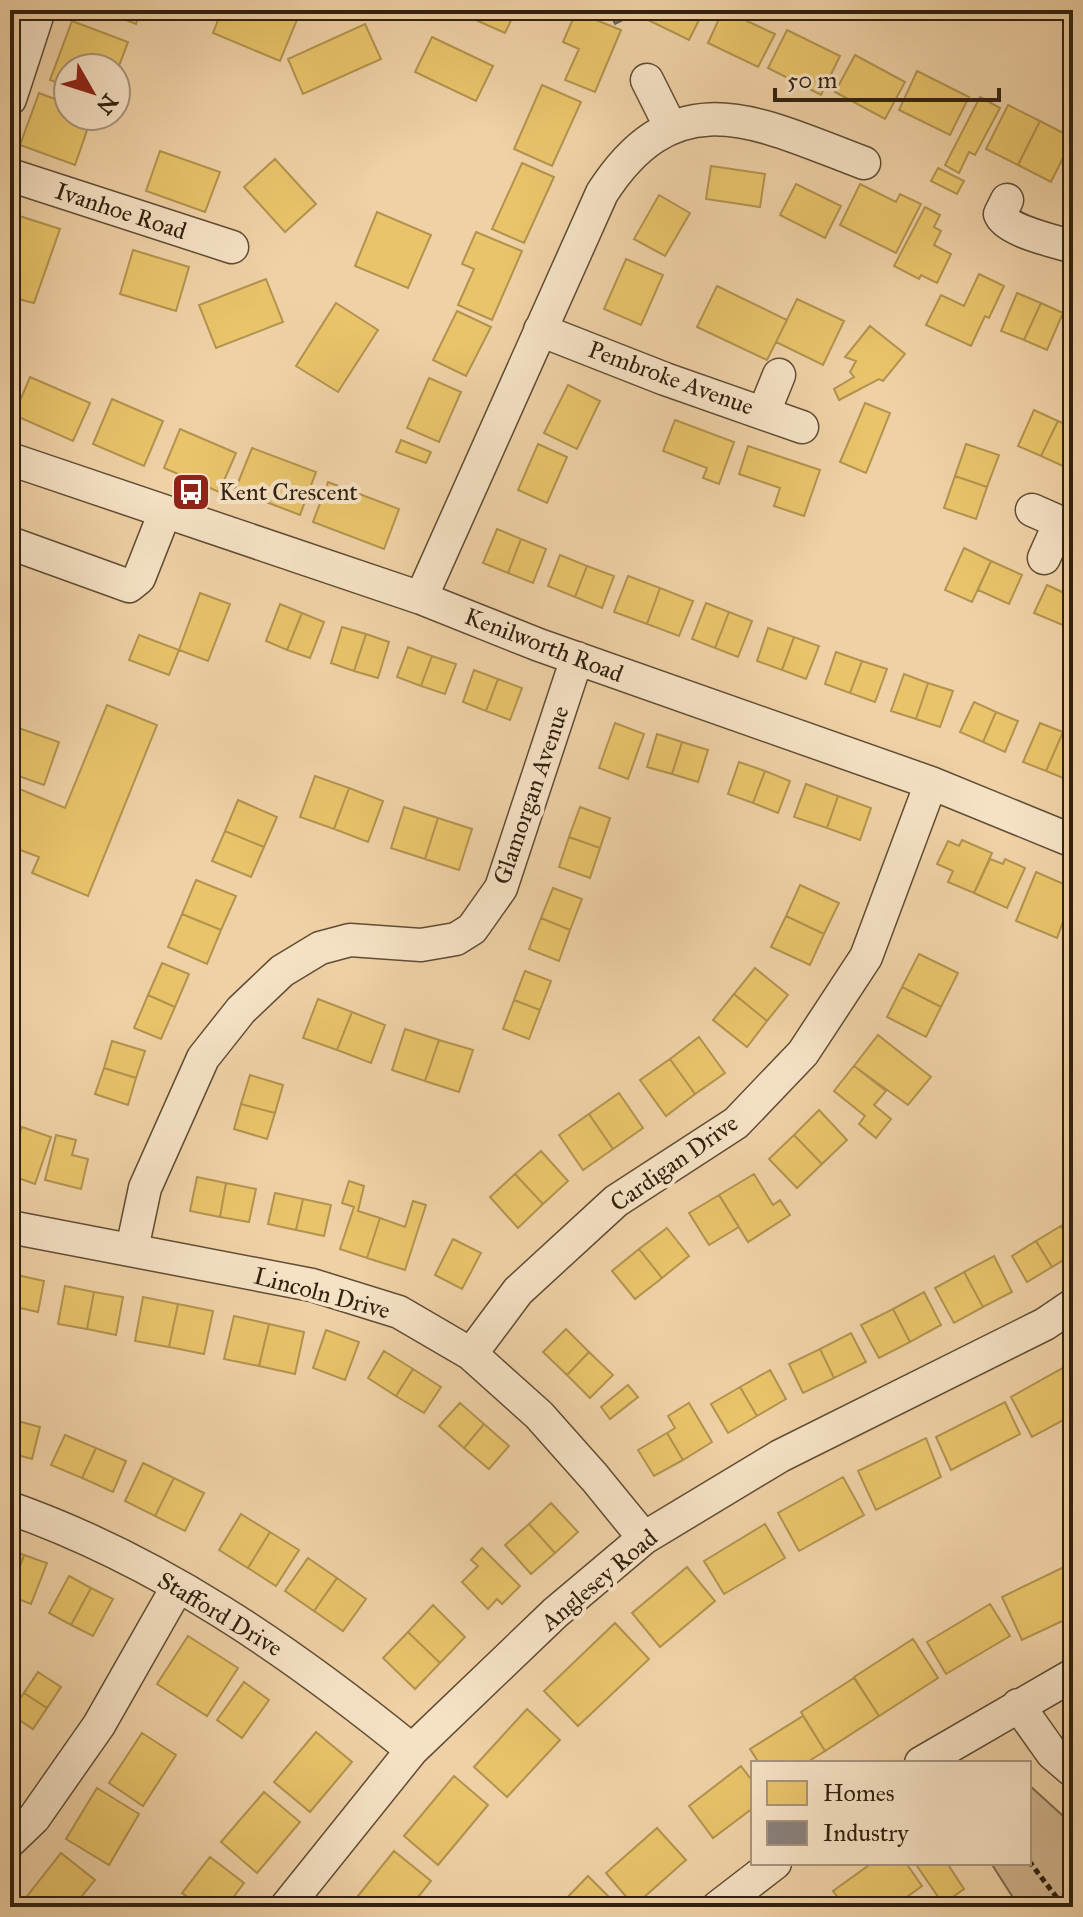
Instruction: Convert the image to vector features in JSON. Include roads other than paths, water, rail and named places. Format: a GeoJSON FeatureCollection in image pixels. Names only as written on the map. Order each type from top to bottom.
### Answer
{"type":"FeatureCollection","features":[{"type":"Feature","properties":{"kind":"street"},"geometry":{"type":"LineString","coordinates":[[10,99],[39,10]]}},
{"type":"Feature","properties":{"kind":"street"},"geometry":{"type":"LineString","coordinates":[[647,80],[671,128]]}},
{"type":"Feature","properties":{"kind":"street"},"geometry":{"type":"LineString","coordinates":[[421,598],[602,193],[617,170],[651,139],[671,128],[691,121],[735,119],[758,123],[864,163]]}},
{"type":"Feature","properties":{"kind":"street","name":"Ivanhoe Road"},"geometry":{"type":"LineString","coordinates":[[10,175],[232,247]]}},
{"type":"Feature","properties":{"kind":"street"},"geometry":{"type":"LineString","coordinates":[[1007,200],[1000,214],[1002,221],[1073,247]]}},
{"type":"Feature","properties":{"kind":"street","name":"Pembroke Avenue"},"geometry":{"type":"LineString","coordinates":[[540,330],[665,379],[802,427]]}},
{"type":"Feature","properties":{"kind":"street"},"geometry":{"type":"LineString","coordinates":[[764,412],[779,375]]}},
{"type":"Feature","properties":{"kind":"street","name":"Kenilworth Road"},"geometry":{"type":"LineString","coordinates":[[10,459],[421,598],[577,658],[931,783],[1073,841]]}},
{"type":"Feature","properties":{"kind":"street"},"geometry":{"type":"LineString","coordinates":[[10,543],[129,586],[139,578],[165,512]]}},
{"type":"Feature","properties":{"kind":"street"},"geometry":{"type":"LineString","coordinates":[[1044,558],[1055,520]]}},
{"type":"Feature","properties":{"kind":"street","name":"Glamorgan Avenue"},"geometry":{"type":"LineString","coordinates":[[132,1249],[145,1188],[203,1058],[241,1010],[282,971],[320,948],[350,940],[421,945],[456,939],[472,929],[489,908],[501,888],[577,658]]}},
{"type":"Feature","properties":{"kind":"street","name":"Cardigan Drive"},"geometry":{"type":"LineString","coordinates":[[471,1354],[518,1291],[616,1201],[736,1123],[803,1053],[866,957],[931,783]]}},
{"type":"Feature","properties":{"kind":"street","name":"Lincoln Drive"},"geometry":{"type":"LineString","coordinates":[[10,1227],[312,1285],[399,1312],[471,1354],[539,1415],[644,1538]]}},
{"type":"Feature","properties":{"kind":"street","name":"Anglesey Road"},"geometry":{"type":"LineString","coordinates":[[286,1907],[412,1750],[555,1613],[644,1538],[780,1456],[1045,1324],[1073,1305]]}},
{"type":"Feature","properties":{"kind":"street","name":"Stafford Drive"},"geometry":{"type":"LineString","coordinates":[[10,1508],[80,1536],[218,1608],[286,1652],[412,1750]]}},
{"type":"Feature","properties":{"kind":"street"},"geometry":{"type":"LineString","coordinates":[[10,1841],[34,1818],[99,1725],[178,1586]]}},
{"type":"Feature","properties":{"kind":"street"},"geometry":{"type":"LineString","coordinates":[[924,1761],[1073,1675]]}},
{"type":"Feature","properties":{"kind":"street"},"geometry":{"type":"LineString","coordinates":[[1018,1705],[1052,1753],[1073,1771]]}},
{"type":"Feature","properties":{"kind":"street"},"geometry":{"type":"LineString","coordinates":[[718,1907],[772,1865]]}},
{"type":"Feature","properties":{"kind":"place","name":"Kent Crescent"},"geometry":{"type":"Point","coordinates":[191,492]}}]}
